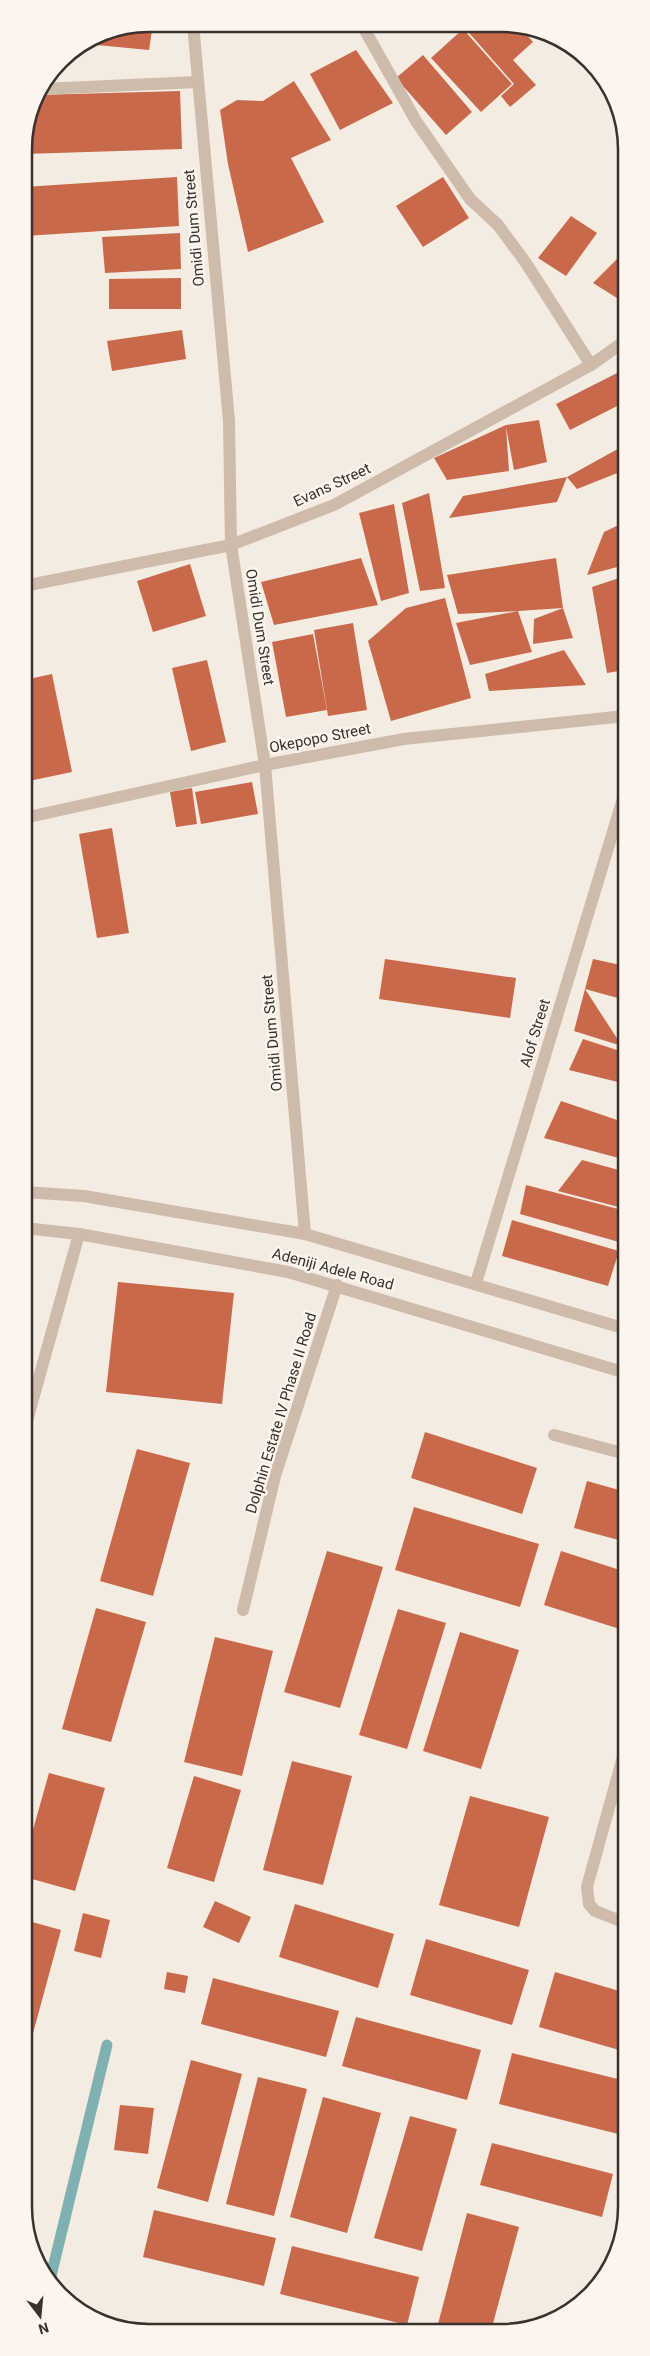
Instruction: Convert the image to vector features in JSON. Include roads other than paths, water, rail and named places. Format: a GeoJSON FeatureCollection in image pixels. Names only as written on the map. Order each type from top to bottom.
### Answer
{"type":"FeatureCollection","features":[{"type":"Feature","properties":{"kind":"street","name":"Omidi Dum Street"},"geometry":{"type":"LineString","coordinates":[[194,32],[229,421],[231,545],[265,765],[306,1234]]}},
{"type":"Feature","properties":{"kind":"street"},"geometry":{"type":"LineString","coordinates":[[366,32],[416,121],[470,199],[498,225],[526,263],[591,365]]}},
{"type":"Feature","properties":{"kind":"street"},"geometry":{"type":"LineString","coordinates":[[49,89],[197,82]]}},
{"type":"Feature","properties":{"kind":"street","name":"Evans Street"},"geometry":{"type":"LineString","coordinates":[[33,584],[231,545],[334,506],[591,365],[618,346]]}},
{"type":"Feature","properties":{"kind":"street","name":"Okepopo Street"},"geometry":{"type":"LineString","coordinates":[[33,816],[265,765],[404,739],[618,717]]}},
{"type":"Feature","properties":{"kind":"street","name":"Alof Street"},"geometry":{"type":"LineString","coordinates":[[476,1283],[618,816]]}},
{"type":"Feature","properties":{"kind":"street","name":"Adeniji Adele Road"},"geometry":{"type":"LineString","coordinates":[[32,1193],[84,1196],[306,1234],[617,1326]]}},
{"type":"Feature","properties":{"kind":"street","name":"Adeniji Adele Road"},"geometry":{"type":"LineString","coordinates":[[32,1229],[79,1234],[288,1272],[337,1285],[617,1370]]}},
{"type":"Feature","properties":{"kind":"street"},"geometry":{"type":"LineString","coordinates":[[32,1398],[79,1234]]}},
{"type":"Feature","properties":{"kind":"street","name":"Dolphin Estate IV Phase II Road"},"geometry":{"type":"LineString","coordinates":[[243,1610],[275,1476],[337,1285]]}},
{"type":"Feature","properties":{"kind":"street"},"geometry":{"type":"LineString","coordinates":[[554,1436],[617,1452]]}},
{"type":"Feature","properties":{"kind":"street"},"geometry":{"type":"LineString","coordinates":[[617,1778],[587,1887],[589,1904],[595,1911],[617,1920]]}},
{"type":"Feature","properties":{"kind":"waterway"},"geometry":{"type":"LineString","coordinates":[[52,2272],[107,2045]]}}]}
